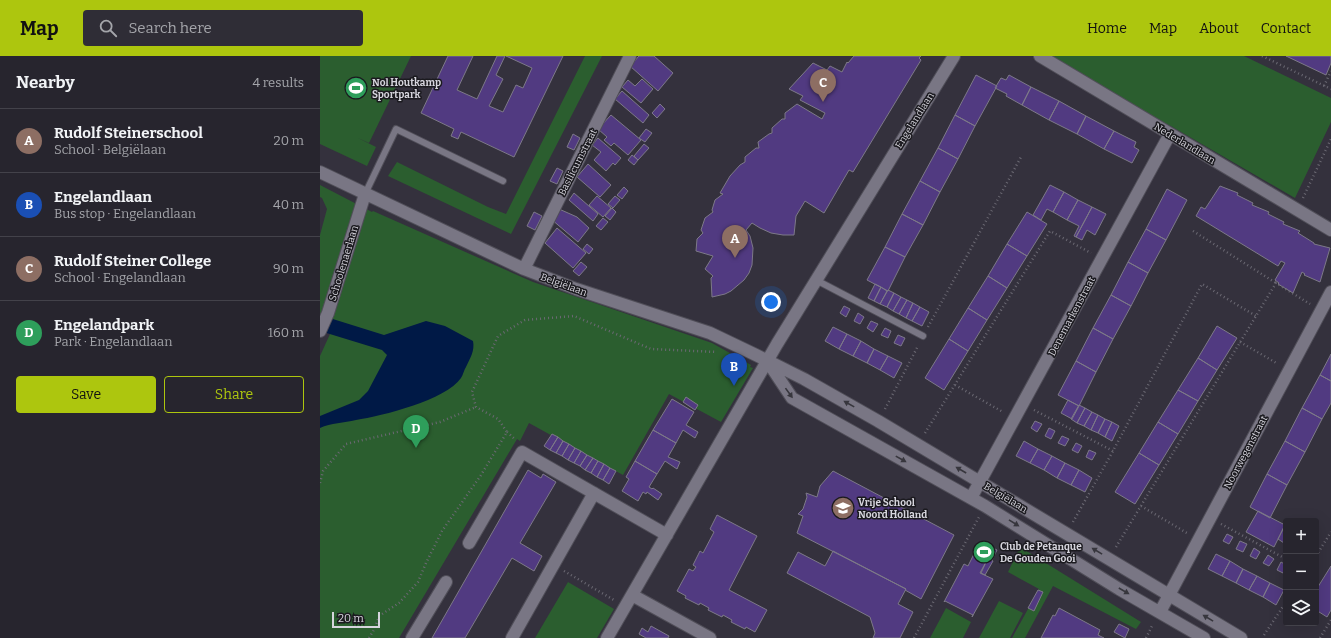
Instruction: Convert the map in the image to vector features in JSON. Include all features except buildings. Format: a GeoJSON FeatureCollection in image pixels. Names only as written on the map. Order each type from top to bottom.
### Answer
{"type":"FeatureCollection","features":[{"type":"Feature","properties":{"kind":"street","name":"Basilicumstraat"},"geometry":{"type":"LineString","coordinates":[[524,269],[630,56]]}},
{"type":"Feature","properties":{"kind":"street","name":"Engelandlaan"},"geometry":{"type":"LineString","coordinates":[[607,638],[816,280],[954,56]]}},
{"type":"Feature","properties":{"kind":"street","name":"Nederlandlaan"},"geometry":{"type":"LineString","coordinates":[[1040,56],[1331,230]]}},
{"type":"Feature","properties":{"kind":"street","name":"Denemarkenstraat"},"geometry":{"type":"LineString","coordinates":[[971,498],[1170,134]]}},
{"type":"Feature","properties":{"kind":"street","name":"Belgiëlaan"},"geometry":{"type":"LineString","coordinates":[[320,172],[367,189],[524,269],[576,290],[710,333],[804,379],[878,421],[1242,638]]}},
{"type":"Feature","properties":{"kind":"street","name":"Schoolenaerlaan"},"geometry":{"type":"LineString","coordinates":[[320,331],[328,313],[367,189]]}},
{"type":"Feature","properties":{"kind":"street","name":"Noorwegenstraat"},"geometry":{"type":"LineString","coordinates":[[1160,612],[1331,292]]}},
{"type":"Feature","properties":{"kind":"street","name":"Belgiëlaan"},"geometry":{"type":"LineString","coordinates":[[768,361],[792,398],[985,506],[1204,638]]}},
{"type":"Feature","properties":{"kind":"street"},"geometry":{"type":"LineString","coordinates":[[469,543],[522,452],[667,535]]}},
{"type":"Feature","properties":{"kind":"street"},"geometry":{"type":"LineString","coordinates":[[512,638],[594,493]]}},
{"type":"Feature","properties":{"kind":"street"},"geometry":{"type":"LineString","coordinates":[[412,638],[446,582]]}},
{"type":"Feature","properties":{"kind":"street"},"geometry":{"type":"LineString","coordinates":[[632,595],[710,638]]}},
{"type":"Feature","properties":{"kind":"lane"},"geometry":{"type":"LineString","coordinates":[[367,189],[396,129],[503,181]]}},
{"type":"Feature","properties":{"kind":"lane"},"geometry":{"type":"LineString","coordinates":[[816,280],[923,336]]}},
{"type":"Feature","properties":{"kind":"path"},"geometry":{"type":"LineString","coordinates":[[1262,56],[1331,89]]}},
{"type":"Feature","properties":{"kind":"path"},"geometry":{"type":"LineString","coordinates":[[1324,86],[1331,71]]}},
{"type":"Feature","properties":{"kind":"path"},"geometry":{"type":"LineString","coordinates":[[1297,210],[1331,139]]}},
{"type":"Feature","properties":{"kind":"path"},"geometry":{"type":"LineString","coordinates":[[885,409],[923,336],[1021,158]]}},
{"type":"Feature","properties":{"kind":"path"},"geometry":{"type":"LineString","coordinates":[[925,433],[1050,231],[1102,259]]}},
{"type":"Feature","properties":{"kind":"path"},"geometry":{"type":"LineString","coordinates":[[1193,232],[1321,311]]}},
{"type":"Feature","properties":{"kind":"path"},"geometry":{"type":"LineString","coordinates":[[1116,547],[1276,283]]}},
{"type":"Feature","properties":{"kind":"path"},"geometry":{"type":"LineString","coordinates":[[1073,522],[1113,452],[1202,284],[1256,316]]}},
{"type":"Feature","properties":{"kind":"path"},"geometry":{"type":"LineString","coordinates":[[369,638],[375,628],[379,616],[399,603],[418,582],[442,531],[481,475],[507,432],[498,419],[476,407],[472,392],[498,336],[525,320],[574,316],[651,349],[720,353]]}},
{"type":"Feature","properties":{"kind":"path"},"geometry":{"type":"LineString","coordinates":[[1240,342],[1288,370]]}},
{"type":"Feature","properties":{"kind":"path"},"geometry":{"type":"LineString","coordinates":[[955,385],[1015,418]]}},
{"type":"Feature","properties":{"kind":"path"},"geometry":{"type":"LineString","coordinates":[[1023,404],[1113,452]]}},
{"type":"Feature","properties":{"kind":"path"},"geometry":{"type":"LineString","coordinates":[[320,483],[323,471],[346,444],[440,422],[476,407]]}},
{"type":"Feature","properties":{"kind":"path"},"geometry":{"type":"LineString","coordinates":[[914,638],[985,506]]}},
{"type":"Feature","properties":{"kind":"path"},"geometry":{"type":"LineString","coordinates":[[1141,506],[1198,539]]}},
{"type":"Feature","properties":{"kind":"path"},"geometry":{"type":"LineString","coordinates":[[1210,518],[1283,557]]}},
{"type":"Feature","properties":{"kind":"path"},"geometry":{"type":"LineString","coordinates":[[1317,554],[1331,532]]}},
{"type":"Feature","properties":{"kind":"path"},"geometry":{"type":"LineString","coordinates":[[553,565],[625,607]]}},
{"type":"Feature","properties":{"kind":"path"},"geometry":{"type":"LineString","coordinates":[[1264,636],[1283,607]]}},
{"type":"Feature","properties":{"kind":"path"},"geometry":{"type":"LineString","coordinates":[[1320,638],[1331,620]]}},
{"type":"Feature","properties":{"kind":"green space","name":"Nol Houtkamp Sportpark"},"geometry":{"type":"Polygon","coordinates":[[[320,56],[411,56],[369,143],[358,138],[376,147],[367,166],[320,144],[320,56]]]}},
{"type":"Feature","properties":{"kind":"green space"},"geometry":{"type":"Polygon","coordinates":[[[585,56],[602,56],[511,234],[388,176],[397,162],[488,207],[506,214],[585,56]]]}},
{"type":"Feature","properties":{"kind":"green space"},"geometry":{"type":"Polygon","coordinates":[[[1049,56],[1244,56],[1331,98],[1331,122],[1295,198],[1169,125],[1162,123],[1049,56]]]}},
{"type":"Feature","properties":{"kind":"green space"},"geometry":{"type":"Polygon","coordinates":[[[320,185],[372,212],[373,211],[533,282],[712,343],[751,365],[750,367],[753,368],[721,422],[669,394],[623,475],[529,423],[520,441],[517,439],[399,638],[320,638],[320,356],[336,321],[320,315],[320,235],[327,209],[322,198],[320,197],[320,185]]]}},
{"type":"Feature","properties":{"kind":"green space"},"geometry":{"type":"Polygon","coordinates":[[[1020,547],[1141,622],[1136,629],[1053,586],[1025,638],[1012,638],[1039,589],[1008,572],[1020,547]]]}},
{"type":"Feature","properties":{"kind":"green space"},"geometry":{"type":"Polygon","coordinates":[[[568,582],[614,609],[597,638],[535,638],[568,582]]]}},
{"type":"Feature","properties":{"kind":"green space"},"geometry":{"type":"Polygon","coordinates":[[[999,601],[1023,613],[1010,638],[979,638],[999,601]]]}},
{"type":"Feature","properties":{"kind":"green space"},"geometry":{"type":"Polygon","coordinates":[[[946,608],[971,622],[963,638],[930,638],[946,608]]]}},
{"type":"Feature","properties":{"kind":"water"},"geometry":{"type":"Polygon","coordinates":[[[320,315],[384,335],[426,321],[445,326],[473,341],[473,351],[461,378],[453,386],[442,393],[413,406],[397,411],[320,428],[320,416],[359,400],[368,391],[387,355],[382,350],[320,331],[320,315]]]}},
{"type":"Feature","properties":{"kind":"place","name":"Nol Houtkamp Sportpark"},"geometry":{"type":"Point","coordinates":[356,88]}},
{"type":"Feature","properties":{"kind":"place","name":"Rudolf Steiner College"},"geometry":{"type":"Point","coordinates":[823,102]}},
{"type":"Feature","properties":{"kind":"place","name":"Rudolf Steinerschool"},"geometry":{"type":"Point","coordinates":[735,258]}},
{"type":"Feature","properties":{"kind":"place","name":"Engelandlaan"},"geometry":{"type":"Point","coordinates":[734,386]}},
{"type":"Feature","properties":{"kind":"place","name":"Engelandpark"},"geometry":{"type":"Point","coordinates":[416,448]}},
{"type":"Feature","properties":{"kind":"place","name":"Vrije School Noord Holland"},"geometry":{"type":"Point","coordinates":[843,508]}},
{"type":"Feature","properties":{"kind":"place","name":"Club de Petanque De Gouden Gooi"},"geometry":{"type":"Point","coordinates":[984,552]}}]}
